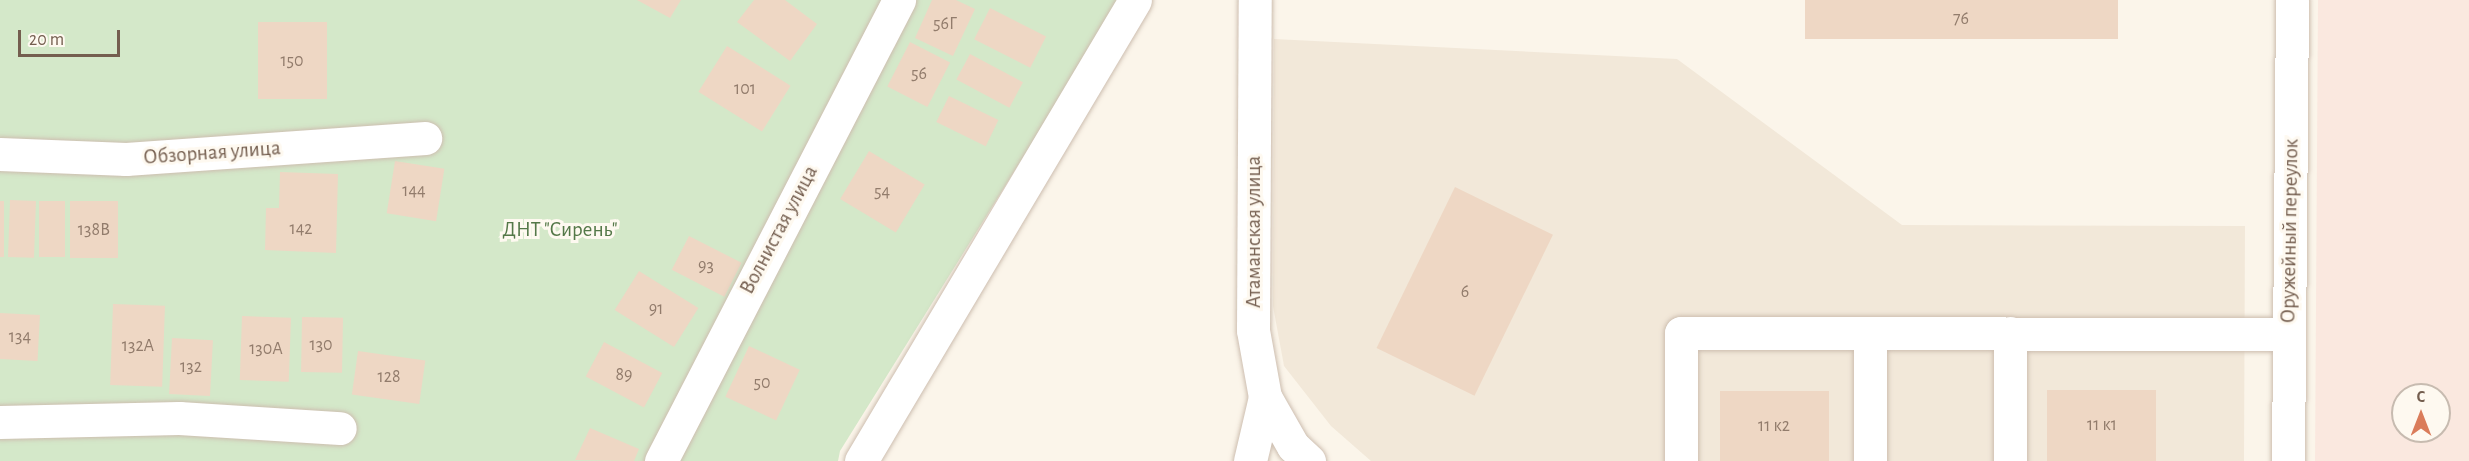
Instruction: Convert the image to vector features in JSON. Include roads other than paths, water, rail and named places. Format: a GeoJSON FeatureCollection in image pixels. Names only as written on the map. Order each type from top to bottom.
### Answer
{"type":"FeatureCollection","features":[{"type":"Feature","properties":{"kind":"street","name":"Волнистая улица"},"geometry":{"type":"LineString","coordinates":[[661,461],[899,0]]}},
{"type":"Feature","properties":{"kind":"street"},"geometry":{"type":"LineString","coordinates":[[861,461],[1135,0]]}},
{"type":"Feature","properties":{"kind":"street","name":"Атаманская улица"},"geometry":{"type":"LineString","coordinates":[[1250,461],[1265,397],[1253,330],[1255,0]]}},
{"type":"Feature","properties":{"kind":"street","name":"Оружейный переулок"},"geometry":{"type":"LineString","coordinates":[[2288,461],[2292,0]]}},
{"type":"Feature","properties":{"kind":"street","name":"Обзорная улица"},"geometry":{"type":"LineString","coordinates":[[0,154],[126,159],[425,138]]}},
{"type":"Feature","properties":{"kind":"street"},"geometry":{"type":"LineString","coordinates":[[1681,461],[1681,333],[2289,334]]}},
{"type":"Feature","properties":{"kind":"street"},"geometry":{"type":"LineString","coordinates":[[1870,333],[1870,461]]}},
{"type":"Feature","properties":{"kind":"street"},"geometry":{"type":"LineString","coordinates":[[2010,333],[2010,461]]}},
{"type":"Feature","properties":{"kind":"street"},"geometry":{"type":"LineString","coordinates":[[1265,397],[1293,446],[1309,461]]}},
{"type":"Feature","properties":{"kind":"street"},"geometry":{"type":"LineString","coordinates":[[0,422],[179,418],[340,428]]}},
{"type":"Feature","properties":{"kind":"park label","name":"ДНТ \"Сирень\""},"geometry":{"type":"Point","coordinates":[560,230]}}]}
